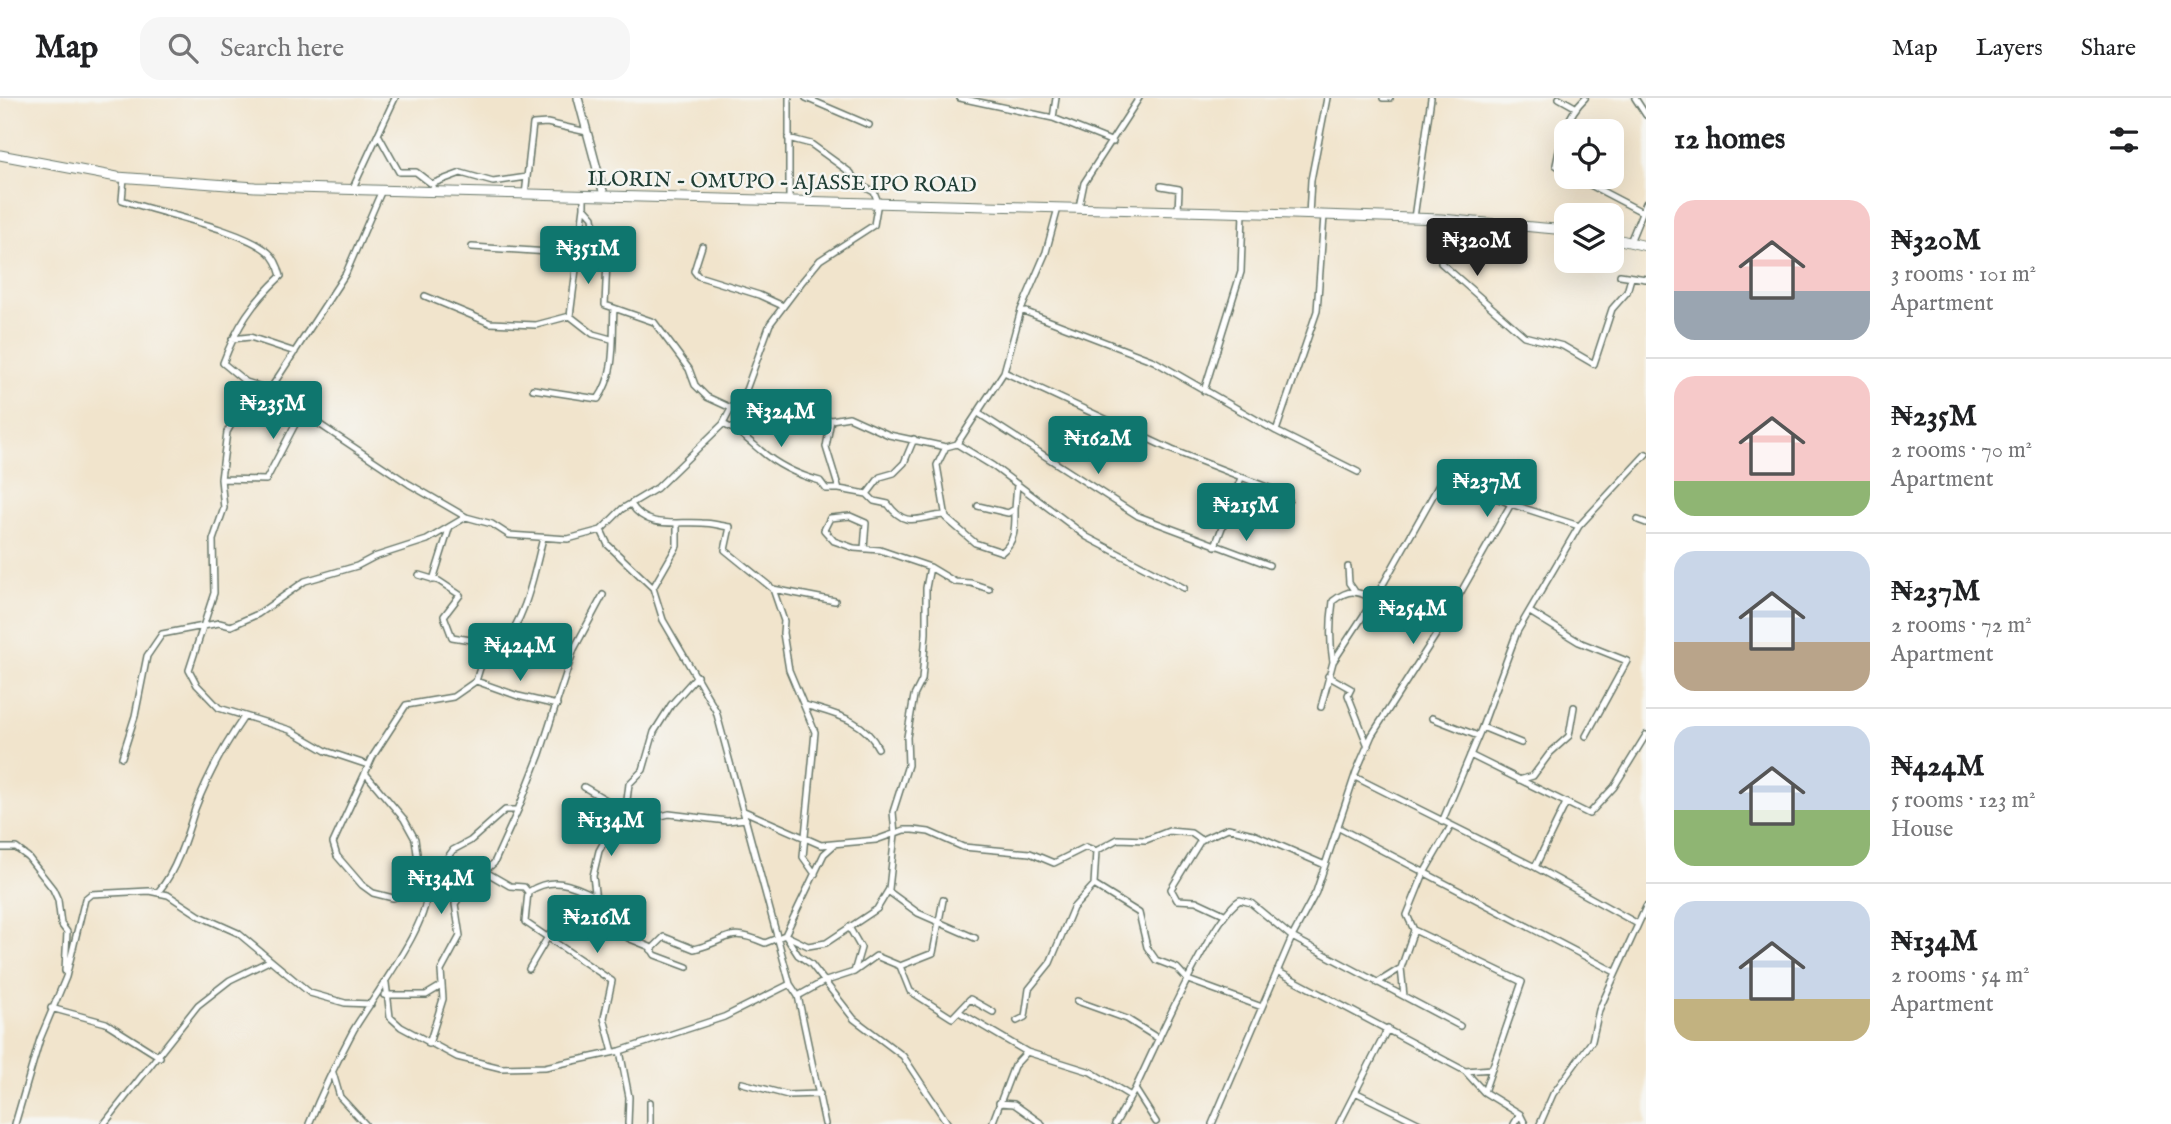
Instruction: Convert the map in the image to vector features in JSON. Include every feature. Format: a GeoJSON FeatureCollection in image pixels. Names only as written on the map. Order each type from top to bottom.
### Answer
{"type":"FeatureCollection","features":[{"type":"Feature","properties":{"kind":"highway","name":"ILORIN - OMUPO - AJASSE IPO ROAD"},"geometry":{"type":"LineString","coordinates":[[0,155],[124,178],[232,186],[352,190],[432,187],[525,195],[1242,212],[1413,218],[1554,229]]}},
{"type":"Feature","properties":{"kind":"highway"},"geometry":{"type":"LineString","coordinates":[[1624,241],[1646,246]]}},
{"type":"Feature","properties":{"kind":"street"},"geometry":{"type":"LineString","coordinates":[[352,190],[395,98]]}},
{"type":"Feature","properties":{"kind":"street"},"geometry":{"type":"LineString","coordinates":[[578,98],[604,195]]}},
{"type":"Feature","properties":{"kind":"street"},"geometry":{"type":"LineString","coordinates":[[789,98],[789,201]]}},
{"type":"Feature","properties":{"kind":"street"},"geometry":{"type":"LineString","coordinates":[[806,98],[869,125]]}},
{"type":"Feature","properties":{"kind":"street"},"geometry":{"type":"LineString","coordinates":[[960,98],[1053,118],[1113,142]]}},
{"type":"Feature","properties":{"kind":"street"},"geometry":{"type":"LineString","coordinates":[[1053,118],[1056,98]]}},
{"type":"Feature","properties":{"kind":"street"},"geometry":{"type":"LineString","coordinates":[[1079,207],[1084,183],[1139,98]]}},
{"type":"Feature","properties":{"kind":"street"},"geometry":{"type":"LineString","coordinates":[[1309,215],[1311,180],[1325,98]]}},
{"type":"Feature","properties":{"kind":"street"},"geometry":{"type":"LineString","coordinates":[[1383,98],[1391,98]]}},
{"type":"Feature","properties":{"kind":"street"},"geometry":{"type":"LineString","coordinates":[[1413,218],[1431,98]]}},
{"type":"Feature","properties":{"kind":"street"},"geometry":{"type":"LineString","coordinates":[[1559,98],[1575,107]]}},
{"type":"Feature","properties":{"kind":"street"},"geometry":{"type":"LineString","coordinates":[[1570,119],[1575,107],[1585,98]]}},
{"type":"Feature","properties":{"kind":"street"},"geometry":{"type":"LineString","coordinates":[[1635,98],[1646,115]]}},
{"type":"Feature","properties":{"kind":"street"},"geometry":{"type":"LineString","coordinates":[[525,195],[533,124],[547,123],[587,132]]}},
{"type":"Feature","properties":{"kind":"street"},"geometry":{"type":"LineString","coordinates":[[379,136],[399,172],[416,172],[432,187],[461,173],[493,182],[527,177]]}},
{"type":"Feature","properties":{"kind":"street"},"geometry":{"type":"LineString","coordinates":[[124,178],[122,200],[223,230],[268,252],[277,265],[281,276],[255,300],[232,339],[223,363],[246,382],[269,391],[466,517],[492,524],[509,535],[568,539],[601,530],[631,504],[657,488],[723,424],[746,390],[770,324],[783,306],[820,260],[874,225],[878,202],[874,192],[856,183],[836,160],[811,144],[788,138]]}},
{"type":"Feature","properties":{"kind":"street"},"geometry":{"type":"LineString","coordinates":[[1161,186],[1179,189],[1178,211]]}},
{"type":"Feature","properties":{"kind":"street"},"geometry":{"type":"LineString","coordinates":[[1598,189],[1642,212]]}},
{"type":"Feature","properties":{"kind":"street"},"geometry":{"type":"LineString","coordinates":[[269,391],[346,273],[382,190]]}},
{"type":"Feature","properties":{"kind":"street"},"geometry":{"type":"LineString","coordinates":[[570,316],[584,196]]}},
{"type":"Feature","properties":{"kind":"street"},"geometry":{"type":"LineString","coordinates":[[1630,243],[1646,203]]}},
{"type":"Feature","properties":{"kind":"street"},"geometry":{"type":"LineString","coordinates":[[584,207],[593,217],[598,254],[607,260],[605,305],[654,322],[689,369],[695,385],[707,397],[742,414],[758,410],[808,413],[831,420],[857,418],[889,435],[946,447],[957,444],[1004,372],[1021,310],[1046,252],[1058,208]]}},
{"type":"Feature","properties":{"kind":"street"},"geometry":{"type":"LineString","coordinates":[[1204,391],[1241,272],[1242,212]]}},
{"type":"Feature","properties":{"kind":"street"},"geometry":{"type":"LineString","coordinates":[[1276,431],[1317,311],[1324,216]]}},
{"type":"Feature","properties":{"kind":"street"},"geometry":{"type":"LineString","coordinates":[[1443,220],[1441,263],[1456,278],[1524,336],[1563,346],[1594,364],[1612,309],[1627,292],[1631,278]]}},
{"type":"Feature","properties":{"kind":"street"},"geometry":{"type":"LineString","coordinates":[[702,246],[694,271],[698,276],[783,306]]}},
{"type":"Feature","properties":{"kind":"street"},"geometry":{"type":"LineString","coordinates":[[472,247],[579,254]]}},
{"type":"Feature","properties":{"kind":"street"},"geometry":{"type":"LineString","coordinates":[[1620,275],[1646,279]]}},
{"type":"Feature","properties":{"kind":"street"},"geometry":{"type":"LineString","coordinates":[[425,296],[490,323],[536,326],[570,316]]}},
{"type":"Feature","properties":{"kind":"street"},"geometry":{"type":"LineString","coordinates":[[533,389],[598,399],[608,377],[614,345],[611,339],[615,324],[614,308]]}},
{"type":"Feature","properties":{"kind":"street"},"geometry":{"type":"LineString","coordinates":[[1021,310],[1154,361],[1276,431],[1358,472]]}},
{"type":"Feature","properties":{"kind":"street"},"geometry":{"type":"LineString","coordinates":[[570,316],[593,334],[611,339]]}},
{"type":"Feature","properties":{"kind":"street"},"geometry":{"type":"LineString","coordinates":[[232,339],[250,337],[295,352]]}},
{"type":"Feature","properties":{"kind":"street"},"geometry":{"type":"LineString","coordinates":[[1004,372],[1130,432],[1277,491],[1289,500]]}},
{"type":"Feature","properties":{"kind":"street"},"geometry":{"type":"LineString","coordinates":[[254,384],[227,432],[221,479],[224,508],[213,540],[214,593],[190,670],[197,685],[219,708],[244,718],[290,730],[326,751],[368,765]]}},
{"type":"Feature","properties":{"kind":"street"},"geometry":{"type":"LineString","coordinates":[[746,390],[758,410]]}},
{"type":"Feature","properties":{"kind":"street"},"geometry":{"type":"LineString","coordinates":[[221,479],[266,480],[301,413]]}},
{"type":"Feature","properties":{"kind":"street"},"geometry":{"type":"LineString","coordinates":[[978,413],[1117,504],[1160,526],[1269,565]]}},
{"type":"Feature","properties":{"kind":"street"},"geometry":{"type":"LineString","coordinates":[[831,420],[826,447],[839,489]]}},
{"type":"Feature","properties":{"kind":"street"},"geometry":{"type":"LineString","coordinates":[[723,424],[743,433],[761,451],[796,474],[820,481],[826,489],[867,494],[874,501],[888,504],[896,516],[908,519],[925,520],[933,515],[945,515]]}},
{"type":"Feature","properties":{"kind":"street"},"geometry":{"type":"LineString","coordinates":[[867,494],[880,477],[894,473],[904,463],[914,439]]}},
{"type":"Feature","properties":{"kind":"street"},"geometry":{"type":"LineString","coordinates":[[957,444],[1017,484],[1087,537],[1184,588]]}},
{"type":"Feature","properties":{"kind":"street"},"geometry":{"type":"LineString","coordinates":[[946,447],[937,465],[945,515],[975,543],[1002,552],[1008,548],[1015,532],[1017,484]]}},
{"type":"Feature","properties":{"kind":"street"},"geometry":{"type":"LineString","coordinates":[[1442,822],[1482,727],[1500,672],[1530,612],[1579,526],[1646,454]]}},
{"type":"Feature","properties":{"kind":"street"},"geometry":{"type":"LineString","coordinates":[[1321,707],[1333,662],[1375,597],[1444,476],[1511,504],[1579,526]]}},
{"type":"Feature","properties":{"kind":"street"},"geometry":{"type":"LineString","coordinates":[[1214,546],[1241,478]]}},
{"type":"Feature","properties":{"kind":"street"},"geometry":{"type":"LineString","coordinates":[[631,504],[639,516],[677,525],[701,523],[730,527],[725,550],[773,589],[835,601]]}},
{"type":"Feature","properties":{"kind":"street"},"geometry":{"type":"LineString","coordinates":[[1212,1124],[1292,937],[1316,892],[1367,746],[1441,627],[1511,504]]}},
{"type":"Feature","properties":{"kind":"street"},"geometry":{"type":"LineString","coordinates":[[978,506],[1008,513],[1015,509]]}},
{"type":"Feature","properties":{"kind":"street"},"geometry":{"type":"LineString","coordinates":[[864,549],[866,523],[850,516],[830,517],[824,530],[834,541],[864,549],[880,550],[930,567],[955,582],[971,583],[989,589]]}},
{"type":"Feature","properties":{"kind":"street"},"geometry":{"type":"LineString","coordinates":[[122,757],[135,716],[147,656],[162,634],[204,625],[231,626],[258,614],[305,581],[357,566],[449,529],[466,517]]}},
{"type":"Feature","properties":{"kind":"street"},"geometry":{"type":"LineString","coordinates":[[1638,520],[1646,523]]}},
{"type":"Feature","properties":{"kind":"street"},"geometry":{"type":"LineString","coordinates":[[653,588],[677,546],[677,525]]}},
{"type":"Feature","properties":{"kind":"street"},"geometry":{"type":"LineString","coordinates":[[433,580],[449,529]]}},
{"type":"Feature","properties":{"kind":"street"},"geometry":{"type":"LineString","coordinates":[[601,530],[608,545],[653,588],[663,620],[716,711],[782,937],[790,984],[798,996],[825,1124]]}},
{"type":"Feature","properties":{"kind":"street"},"geometry":{"type":"LineString","coordinates":[[419,575],[460,595],[444,616],[453,637],[477,640],[499,650],[522,615],[543,538]]}},
{"type":"Feature","properties":{"kind":"street"},"geometry":{"type":"LineString","coordinates":[[651,950],[664,937],[694,949],[730,935],[744,933],[765,943],[782,937],[808,946],[826,943],[877,909],[888,891],[895,834],[893,813],[908,765],[907,737],[914,696],[922,680],[926,588],[930,567]]}},
{"type":"Feature","properties":{"kind":"street"},"geometry":{"type":"LineString","coordinates":[[1348,567],[1349,583],[1354,590]]}},
{"type":"Feature","properties":{"kind":"street"},"geometry":{"type":"LineString","coordinates":[[773,589],[784,621],[783,633],[789,670],[815,732],[810,807],[803,857],[815,874]]}},
{"type":"Feature","properties":{"kind":"street"},"geometry":{"type":"LineString","coordinates":[[1333,662],[1328,637],[1332,627],[1334,601],[1348,590],[1375,597],[1441,627]]}},
{"type":"Feature","properties":{"kind":"street"},"geometry":{"type":"LineString","coordinates":[[429,1044],[441,1009],[441,971],[445,957],[460,936],[455,904],[467,886],[494,863],[518,810],[575,649],[603,595]]}},
{"type":"Feature","properties":{"kind":"street"},"geometry":{"type":"LineString","coordinates":[[1530,612],[1579,642],[1628,661],[1586,736]]}},
{"type":"Feature","properties":{"kind":"street"},"geometry":{"type":"LineString","coordinates":[[494,649],[480,668],[476,681],[453,697],[406,705],[368,765],[333,843],[337,856],[349,873],[373,893],[393,898],[425,888],[453,850],[470,841],[505,810],[518,810]]}},
{"type":"Feature","properties":{"kind":"street"},"geometry":{"type":"LineString","coordinates":[[595,896],[593,876],[599,851],[623,807],[629,784],[643,770],[654,732],[671,705],[697,676]]}},
{"type":"Feature","properties":{"kind":"street"},"geometry":{"type":"LineString","coordinates":[[1328,676],[1351,690],[1348,695],[1367,746]]}},
{"type":"Feature","properties":{"kind":"street"},"geometry":{"type":"LineString","coordinates":[[476,681],[510,694],[557,705]]}},
{"type":"Feature","properties":{"kind":"street"},"geometry":{"type":"LineString","coordinates":[[805,705],[859,724],[869,731],[878,748]]}},
{"type":"Feature","properties":{"kind":"street"},"geometry":{"type":"LineString","coordinates":[[1519,780],[1533,776],[1550,753],[1569,736],[1574,707]]}},
{"type":"Feature","properties":{"kind":"street"},"geometry":{"type":"LineString","coordinates":[[158,892],[175,866],[178,852],[187,839],[208,778],[244,718]]}},
{"type":"Feature","properties":{"kind":"street"},"geometry":{"type":"LineString","coordinates":[[1432,718],[1478,736]]}},
{"type":"Feature","properties":{"kind":"street"},"geometry":{"type":"LineString","coordinates":[[1482,727],[1521,743]]}},
{"type":"Feature","properties":{"kind":"street"},"geometry":{"type":"LineString","coordinates":[[1470,755],[1588,814],[1614,788],[1646,735]]}},
{"type":"Feature","properties":{"kind":"street"},"geometry":{"type":"LineString","coordinates":[[365,773],[404,818],[415,839],[418,861],[434,874]]}},
{"type":"Feature","properties":{"kind":"street"},"geometry":{"type":"LineString","coordinates":[[1354,777],[1535,867],[1638,924]]}},
{"type":"Feature","properties":{"kind":"street"},"geometry":{"type":"LineString","coordinates":[[584,788],[623,807],[642,821],[669,814],[727,821],[746,819]]}},
{"type":"Feature","properties":{"kind":"street"},"geometry":{"type":"LineString","coordinates":[[1535,867],[1566,803]]}},
{"type":"Feature","properties":{"kind":"street"},"geometry":{"type":"LineString","coordinates":[[744,811],[821,845],[876,840],[904,830],[929,832],[963,847],[1030,853],[1054,863],[1086,847],[1096,851]]}},
{"type":"Feature","properties":{"kind":"street"},"geometry":{"type":"LineString","coordinates":[[1451,826],[1424,873],[1407,915],[1414,930],[1522,982],[1484,1092]]}},
{"type":"Feature","properties":{"kind":"street"},"geometry":{"type":"LineString","coordinates":[[1224,914],[1196,901],[1177,900],[1171,889],[1201,840],[1228,828],[1253,834],[1325,865]]}},
{"type":"Feature","properties":{"kind":"street"},"geometry":{"type":"LineString","coordinates":[[1339,828],[1615,972]]}},
{"type":"Feature","properties":{"kind":"street"},"geometry":{"type":"LineString","coordinates":[[1096,851],[1118,839],[1146,840],[1169,831],[1191,833],[1201,840]]}},
{"type":"Feature","properties":{"kind":"street"},"geometry":{"type":"LineString","coordinates":[[782,937],[824,854],[834,845]]}},
{"type":"Feature","properties":{"kind":"street"},"geometry":{"type":"LineString","coordinates":[[0,848],[16,848],[28,857],[58,900],[61,924],[66,932],[63,959],[66,976]]}},
{"type":"Feature","properties":{"kind":"street"},"geometry":{"type":"LineString","coordinates":[[1017,1021],[1025,1017],[1029,989],[1050,963],[1073,908],[1094,885],[1096,851]]}},
{"type":"Feature","properties":{"kind":"street"},"geometry":{"type":"LineString","coordinates":[[484,870],[510,886],[524,887],[528,892],[525,922],[550,935],[612,982],[604,1018],[617,1051],[629,1097],[628,1122],[638,1124]]}},
{"type":"Feature","properties":{"kind":"street"},"geometry":{"type":"LineString","coordinates":[[528,892],[537,887],[565,881],[595,896],[628,938],[655,955],[687,967]]}},
{"type":"Feature","properties":{"kind":"street"},"geometry":{"type":"LineString","coordinates":[[1094,885],[1139,913],[1152,956],[1177,968],[1188,980],[1262,1007]]}},
{"type":"Feature","properties":{"kind":"street"},"geometry":{"type":"LineString","coordinates":[[309,1124],[370,1004],[386,983],[425,909],[425,888]]}},
{"type":"Feature","properties":{"kind":"street"},"geometry":{"type":"LineString","coordinates":[[888,891],[918,914],[975,938]]}},
{"type":"Feature","properties":{"kind":"street"},"geometry":{"type":"LineString","coordinates":[[15,1124],[51,1008],[66,976],[85,899],[91,894],[158,892],[238,933],[310,993],[345,1003],[370,1004]]}},
{"type":"Feature","properties":{"kind":"street"},"geometry":{"type":"LineString","coordinates":[[900,966],[933,953],[943,900]]}},
{"type":"Feature","properties":{"kind":"street"},"geometry":{"type":"LineString","coordinates":[[1115,1124],[1188,980],[1224,914],[1236,902],[1245,900],[1292,937],[1460,1026]]}},
{"type":"Feature","properties":{"kind":"street"},"geometry":{"type":"LineString","coordinates":[[1540,1124],[1553,1094],[1592,1041],[1599,1010],[1646,907]]}},
{"type":"Feature","properties":{"kind":"street"},"geometry":{"type":"LineString","coordinates":[[849,927],[861,948],[854,972]]}},
{"type":"Feature","properties":{"kind":"street"},"geometry":{"type":"LineString","coordinates":[[1404,997],[1401,968],[1414,930]]}},
{"type":"Feature","properties":{"kind":"street"},"geometry":{"type":"LineString","coordinates":[[529,969],[550,935]]}},
{"type":"Feature","properties":{"kind":"street"},"geometry":{"type":"LineString","coordinates":[[782,937],[798,955],[811,964],[822,982],[854,1019],[903,1056],[948,1124]]}},
{"type":"Feature","properties":{"kind":"street"},"geometry":{"type":"LineString","coordinates":[[798,996],[822,982],[854,972],[876,956],[900,966],[911,991],[951,1018],[970,999],[993,1012]]}},
{"type":"Feature","properties":{"kind":"street"},"geometry":{"type":"LineString","coordinates":[[104,1124],[160,1057],[198,1005],[230,980],[269,961]]}},
{"type":"Feature","properties":{"kind":"street"},"geometry":{"type":"LineString","coordinates":[[1377,983],[1401,968]]}},
{"type":"Feature","properties":{"kind":"street"},"geometry":{"type":"LineString","coordinates":[[1278,971],[1465,1071],[1484,1092],[1520,1114],[1525,1124]]}},
{"type":"Feature","properties":{"kind":"street"},"geometry":{"type":"LineString","coordinates":[[386,983],[390,1017],[429,1044],[491,1068],[545,1067],[617,1051],[724,1017],[790,984]]}},
{"type":"Feature","properties":{"kind":"street"},"geometry":{"type":"LineString","coordinates":[[378,994],[426,995],[441,986]]}},
{"type":"Feature","properties":{"kind":"street"},"geometry":{"type":"LineString","coordinates":[[1077,1001],[1127,1019],[1159,1039]]}},
{"type":"Feature","properties":{"kind":"street"},"geometry":{"type":"LineString","coordinates":[[51,1008],[106,1023],[160,1057]]}},
{"type":"Feature","properties":{"kind":"street"},"geometry":{"type":"LineString","coordinates":[[959,1012],[1027,1052],[1091,1072],[1129,1095]]}},
{"type":"Feature","properties":{"kind":"street"},"geometry":{"type":"LineString","coordinates":[[1339,1124],[1388,1028]]}},
{"type":"Feature","properties":{"kind":"street"},"geometry":{"type":"LineString","coordinates":[[992,1124],[1014,1066],[1027,1052]]}},
{"type":"Feature","properties":{"kind":"street"},"geometry":{"type":"LineString","coordinates":[[1465,1071],[1492,1069]]}},
{"type":"Feature","properties":{"kind":"street"},"geometry":{"type":"LineString","coordinates":[[333,1073],[340,1097],[365,1124]]}},
{"type":"Feature","properties":{"kind":"street"},"geometry":{"type":"LineString","coordinates":[[742,1083],[788,1095],[820,1094]]}},
{"type":"Feature","properties":{"kind":"street"},"geometry":{"type":"LineString","coordinates":[[1135,1089],[1156,1122]]}},
{"type":"Feature","properties":{"kind":"street"},"geometry":{"type":"LineString","coordinates":[[1355,1092],[1420,1124]]}},
{"type":"Feature","properties":{"kind":"street"},"geometry":{"type":"LineString","coordinates":[[650,1102],[650,1124]]}},
{"type":"Feature","properties":{"kind":"street"},"geometry":{"type":"LineString","coordinates":[[999,1103],[1014,1104],[1042,1124]]}},
{"type":"Feature","properties":{"kind":"street"},"geometry":{"type":"LineString","coordinates":[[1514,1124],[1520,1114]]}}]}
